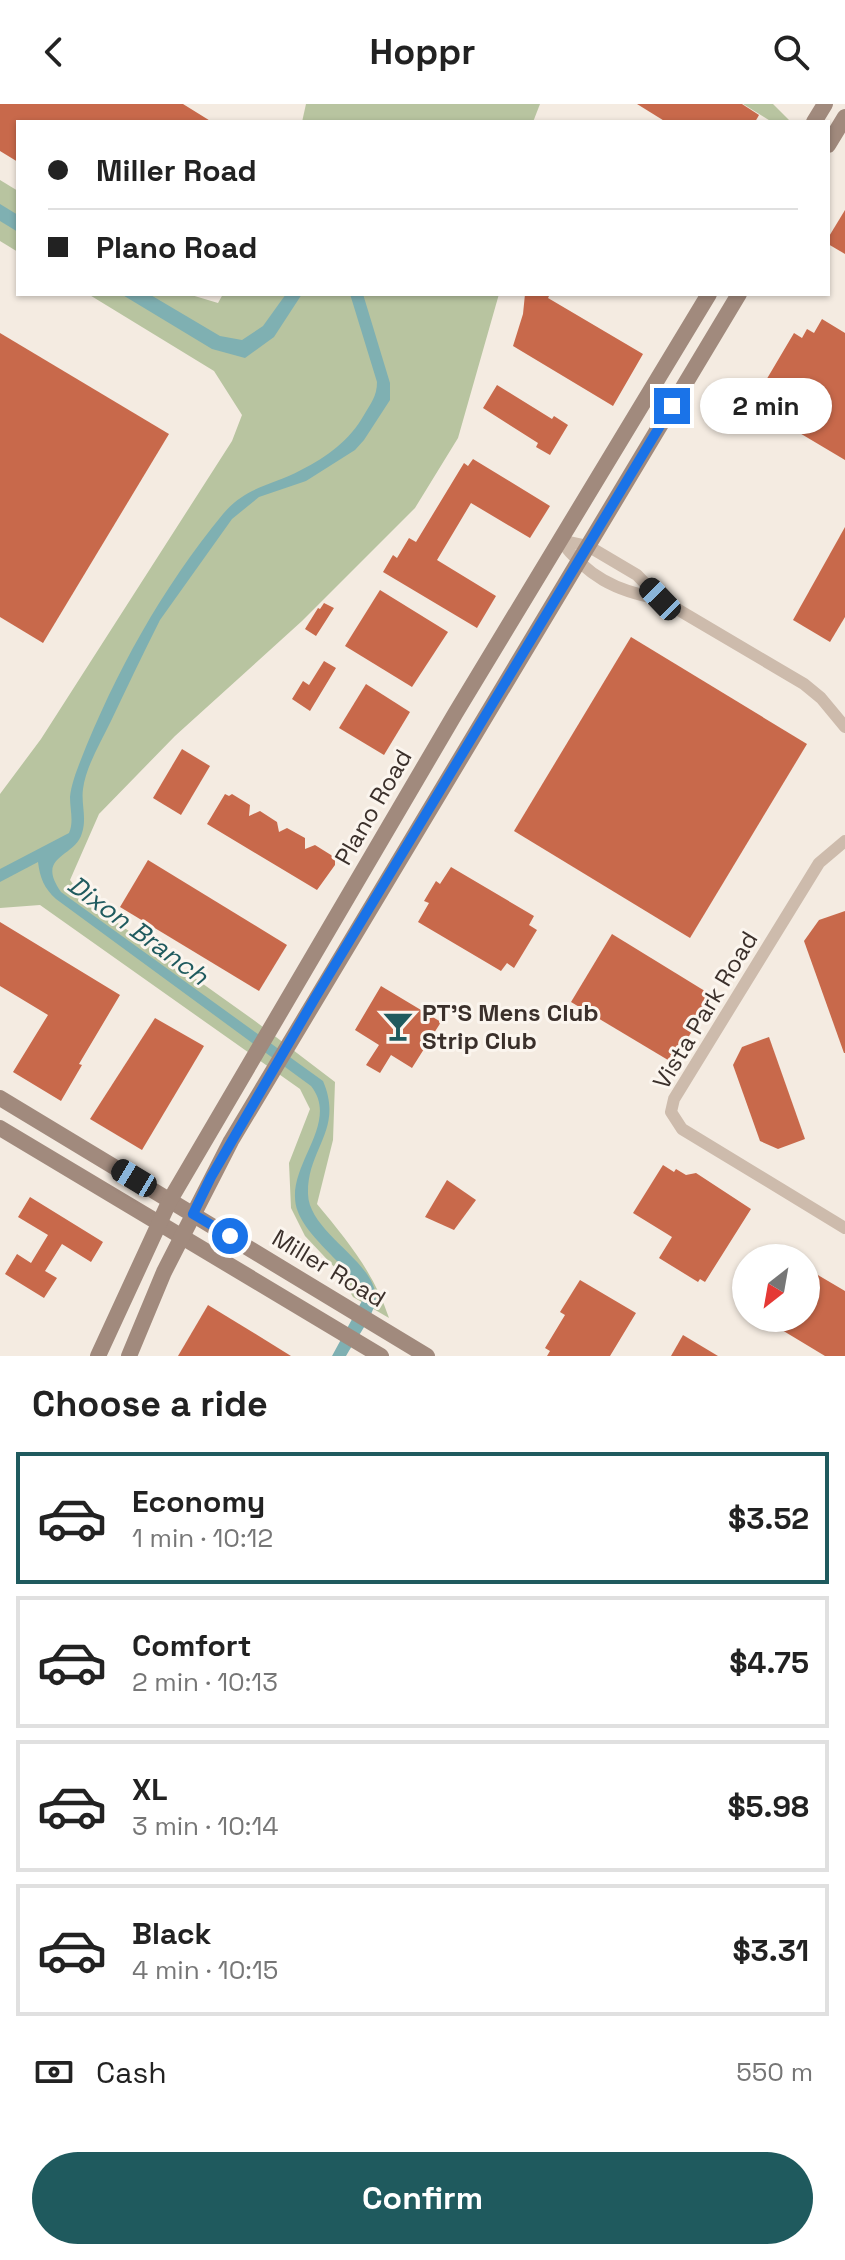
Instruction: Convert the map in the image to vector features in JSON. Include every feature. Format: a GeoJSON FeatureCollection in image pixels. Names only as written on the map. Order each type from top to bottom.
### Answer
{"type":"FeatureCollection","features":[{"type":"Feature","properties":{"kind":"main road"},"geometry":{"type":"LineString","coordinates":[[830,142],[845,117]]}},
{"type":"Feature","properties":{"kind":"main road","name":"Plano Road"},"geometry":{"type":"LineString","coordinates":[[98,1356],[157,1222],[417,779],[708,296]]}},
{"type":"Feature","properties":{"kind":"main road","name":"Plano Road"},"geometry":{"type":"LineString","coordinates":[[129,1356],[211,1177],[328,975],[738,296]]}},
{"type":"Feature","properties":{"kind":"main road"},"geometry":{"type":"LineString","coordinates":[[417,779],[439,792]]}},
{"type":"Feature","properties":{"kind":"main road"},"geometry":{"type":"LineString","coordinates":[[315,953],[328,975]]}},
{"type":"Feature","properties":{"kind":"main road","name":"Miller Road"},"geometry":{"type":"LineString","coordinates":[[0,1098],[427,1356]]}},
{"type":"Feature","properties":{"kind":"main road","name":"Miller Road"},"geometry":{"type":"LineString","coordinates":[[0,1128],[378,1354]]}},
{"type":"Feature","properties":{"kind":"street"},"geometry":{"type":"LineString","coordinates":[[560,540],[588,546],[637,575],[660,599],[804,684],[821,698],[845,727]]}},
{"type":"Feature","properties":{"kind":"street"},"geometry":{"type":"LineString","coordinates":[[560,540],[578,563],[627,593],[660,599]]}},
{"type":"Feature","properties":{"kind":"street","name":"Vista Park Road"},"geometry":{"type":"LineString","coordinates":[[845,841],[819,863],[674,1099],[671,1112],[682,1129],[845,1228]]}},
{"type":"Feature","properties":{"kind":"green space"},"geometry":{"type":"Polygon","coordinates":[[[306,104],[540,104],[534,120],[302,120],[306,104]]]}},
{"type":"Feature","properties":{"kind":"green space"},"geometry":{"type":"Polygon","coordinates":[[[743,104],[773,104],[789,120],[769,120],[743,104]]]}},
{"type":"Feature","properties":{"kind":"green space"},"geometry":{"type":"Polygon","coordinates":[[[0,180],[16,190],[16,251],[0,241],[0,180]]]}},
{"type":"Feature","properties":{"kind":"green space"},"geometry":{"type":"Polygon","coordinates":[[[91,296],[195,296],[218,303],[222,296],[498,296],[458,438],[415,508],[302,621],[175,736],[99,814],[70,880],[84,899],[335,1082],[333,1140],[317,1204],[368,1272],[389,1318],[353,1297],[338,1271],[305,1236],[291,1208],[289,1163],[310,1109],[300,1089],[40,905],[0,908],[0,794],[41,739],[232,441],[242,415],[214,371],[91,296]]]}},
{"type":"Feature","properties":{"kind":"water"},"geometry":{"type":"Polygon","coordinates":[[[0,204],[16,214],[16,231],[0,221],[0,204]]]}},
{"type":"Feature","properties":{"kind":"water"},"geometry":{"type":"Polygon","coordinates":[[[124,296],[152,296],[220,336],[242,340],[263,326],[285,296],[301,296],[274,337],[245,358],[212,349],[124,296]]]}},
{"type":"Feature","properties":{"kind":"water"},"geometry":{"type":"Polygon","coordinates":[[[351,296],[364,296],[390,383],[390,400],[355,450],[306,481],[259,497],[232,519],[160,620],[87,772],[83,789],[82,833],[72,848],[54,864],[52,871],[61,892],[323,1081],[329,1113],[309,1178],[308,1194],[321,1224],[360,1265],[370,1278],[375,1292],[374,1307],[346,1356],[332,1356],[363,1299],[363,1289],[318,1241],[298,1212],[295,1196],[297,1180],[320,1116],[319,1101],[311,1086],[56,899],[43,882],[38,862],[0,882],[0,869],[69,833],[74,779],[94,729],[142,632],[201,542],[223,514],[241,498],[311,465],[345,440],[364,415],[375,395],[377,382],[351,296]]]}},
{"type":"Feature","properties":{"kind":"building"},"geometry":{"type":"Polygon","coordinates":[[[0,104],[183,104],[209,120],[16,120],[16,161],[0,151],[0,104]]]}},
{"type":"Feature","properties":{"kind":"building"},"geometry":{"type":"Polygon","coordinates":[[[637,104],[742,104],[759,115],[756,120],[663,120],[637,104]]]}},
{"type":"Feature","properties":{"kind":"building"},"geometry":{"type":"Polygon","coordinates":[[[845,210],[845,254],[830,245],[830,235],[845,210]]]}},
{"type":"Feature","properties":{"kind":"building"},"geometry":{"type":"Polygon","coordinates":[[[525,296],[549,296],[643,354],[613,406],[513,346],[525,296]]]}},
{"type":"Feature","properties":{"kind":"building"},"geometry":{"type":"Polygon","coordinates":[[[822,319],[845,333],[845,460],[766,413],[779,390],[765,382],[794,333],[802,338],[807,329],[814,333],[822,319]]]}},
{"type":"Feature","properties":{"kind":"building"},"geometry":{"type":"Polygon","coordinates":[[[0,333],[169,434],[43,643],[0,617],[0,333]]]}},
{"type":"Feature","properties":{"kind":"building"},"geometry":{"type":"Polygon","coordinates":[[[497,385],[552,419],[554,416],[568,425],[550,455],[536,447],[538,443],[483,408],[497,385]]]}},
{"type":"Feature","properties":{"kind":"building"},"geometry":{"type":"Polygon","coordinates":[[[473,459],[550,506],[530,538],[471,503],[437,560],[496,596],[477,628],[383,572],[393,555],[397,558],[409,538],[416,542],[464,463],[468,466],[473,459]]]}},
{"type":"Feature","properties":{"kind":"building"},"geometry":{"type":"Polygon","coordinates":[[[845,527],[845,617],[830,642],[793,620],[845,527]]]}},
{"type":"Feature","properties":{"kind":"building"},"geometry":{"type":"Polygon","coordinates":[[[380,590],[448,632],[412,687],[345,646],[380,590]]]}},
{"type":"Feature","properties":{"kind":"building"},"geometry":{"type":"Polygon","coordinates":[[[324,603],[334,608],[316,636],[305,629],[324,603]]]}},
{"type":"Feature","properties":{"kind":"building"},"geometry":{"type":"Polygon","coordinates":[[[631,637],[807,744],[690,938],[514,831],[631,637]]]}},
{"type":"Feature","properties":{"kind":"building"},"geometry":{"type":"Polygon","coordinates":[[[324,661],[336,668],[310,711],[292,699],[303,681],[309,685],[324,661]]]}},
{"type":"Feature","properties":{"kind":"building"},"geometry":{"type":"Polygon","coordinates":[[[366,684],[410,712],[384,755],[339,728],[366,684]]]}},
{"type":"Feature","properties":{"kind":"building"},"geometry":{"type":"Polygon","coordinates":[[[182,749],[210,766],[181,815],[153,798],[182,749]]]}},
{"type":"Feature","properties":{"kind":"building"},"geometry":{"type":"Polygon","coordinates":[[[225,794],[232,794],[250,805],[249,816],[260,811],[277,822],[279,832],[287,828],[305,838],[305,849],[315,845],[331,855],[335,865],[317,890],[207,824],[225,794]]]}},
{"type":"Feature","properties":{"kind":"building"},"geometry":{"type":"Polygon","coordinates":[[[148,860],[287,945],[259,991],[120,907],[148,860]]]}},
{"type":"Feature","properties":{"kind":"building"},"geometry":{"type":"Polygon","coordinates":[[[451,867],[534,916],[529,925],[537,930],[514,968],[507,963],[501,971],[418,922],[429,903],[424,901],[436,881],[440,884],[451,867]]]}},
{"type":"Feature","properties":{"kind":"building"},"geometry":{"type":"Polygon","coordinates":[[[845,911],[844,1053],[804,941],[819,920],[845,911]]]}},
{"type":"Feature","properties":{"kind":"building"},"geometry":{"type":"Polygon","coordinates":[[[0,922],[120,995],[61,1101],[13,1072],[48,1015],[0,986],[0,922]]]}},
{"type":"Feature","properties":{"kind":"building"},"geometry":{"type":"Polygon","coordinates":[[[612,934],[713,996],[673,1063],[571,1002],[612,934]]]}},
{"type":"Feature","properties":{"kind":"building","name":"PT'S Mens Club Strip Club"},"geometry":{"type":"Polygon","coordinates":[[[381,986],[441,1022],[412,1068],[391,1055],[380,1073],[366,1065],[379,1045],[355,1030],[381,986]]]}},
{"type":"Feature","properties":{"kind":"building"},"geometry":{"type":"Polygon","coordinates":[[[155,1018],[204,1046],[142,1150],[90,1119],[155,1018]]]}},
{"type":"Feature","properties":{"kind":"building"},"geometry":{"type":"Polygon","coordinates":[[[769,1037],[805,1139],[778,1149],[760,1141],[733,1065],[742,1047],[769,1037]]]}},
{"type":"Feature","properties":{"kind":"building"},"geometry":{"type":"Polygon","coordinates":[[[663,1165],[686,1175],[696,1173],[751,1209],[705,1282],[700,1279],[698,1282],[659,1258],[672,1237],[633,1213],[663,1165]]]}},
{"type":"Feature","properties":{"kind":"building"},"geometry":{"type":"Polygon","coordinates":[[[447,1180],[476,1200],[454,1230],[425,1217],[447,1180]]]}},
{"type":"Feature","properties":{"kind":"building"},"geometry":{"type":"Polygon","coordinates":[[[30,1197],[103,1242],[91,1262],[62,1244],[45,1271],[57,1278],[44,1298],[5,1274],[17,1254],[31,1263],[48,1235],[18,1217],[30,1197]]]}},
{"type":"Feature","properties":{"kind":"building"},"geometry":{"type":"Polygon","coordinates":[[[820,1276],[845,1291],[845,1356],[825,1356],[785,1332],[820,1332],[820,1276]]]}},
{"type":"Feature","properties":{"kind":"building"},"geometry":{"type":"Polygon","coordinates":[[[580,1280],[636,1313],[610,1356],[547,1356],[550,1351],[545,1348],[565,1315],[560,1312],[580,1280]]]}},
{"type":"Feature","properties":{"kind":"building"},"geometry":{"type":"Polygon","coordinates":[[[208,1305],[249,1330],[291,1356],[178,1356],[208,1305]]]}},
{"type":"Feature","properties":{"kind":"building"},"geometry":{"type":"Polygon","coordinates":[[[683,1335],[718,1356],[671,1356],[683,1335]]]}},
{"type":"Feature","properties":{"kind":"place","name":"PT'S Mens Club Strip Club"},"geometry":{"type":"Point","coordinates":[398,1026]}},
{"type":"Feature","properties":{"kind":"route"},"geometry":{"type":"LineString","coordinates":[[230,1236],[193,1214],[211,1177],[328,975],[672,406]]}},
{"type":"Feature","properties":{"kind":"water label","name":"Dixon Branch"},"geometry":{"type":"Point","coordinates":[138,930]}}]}
